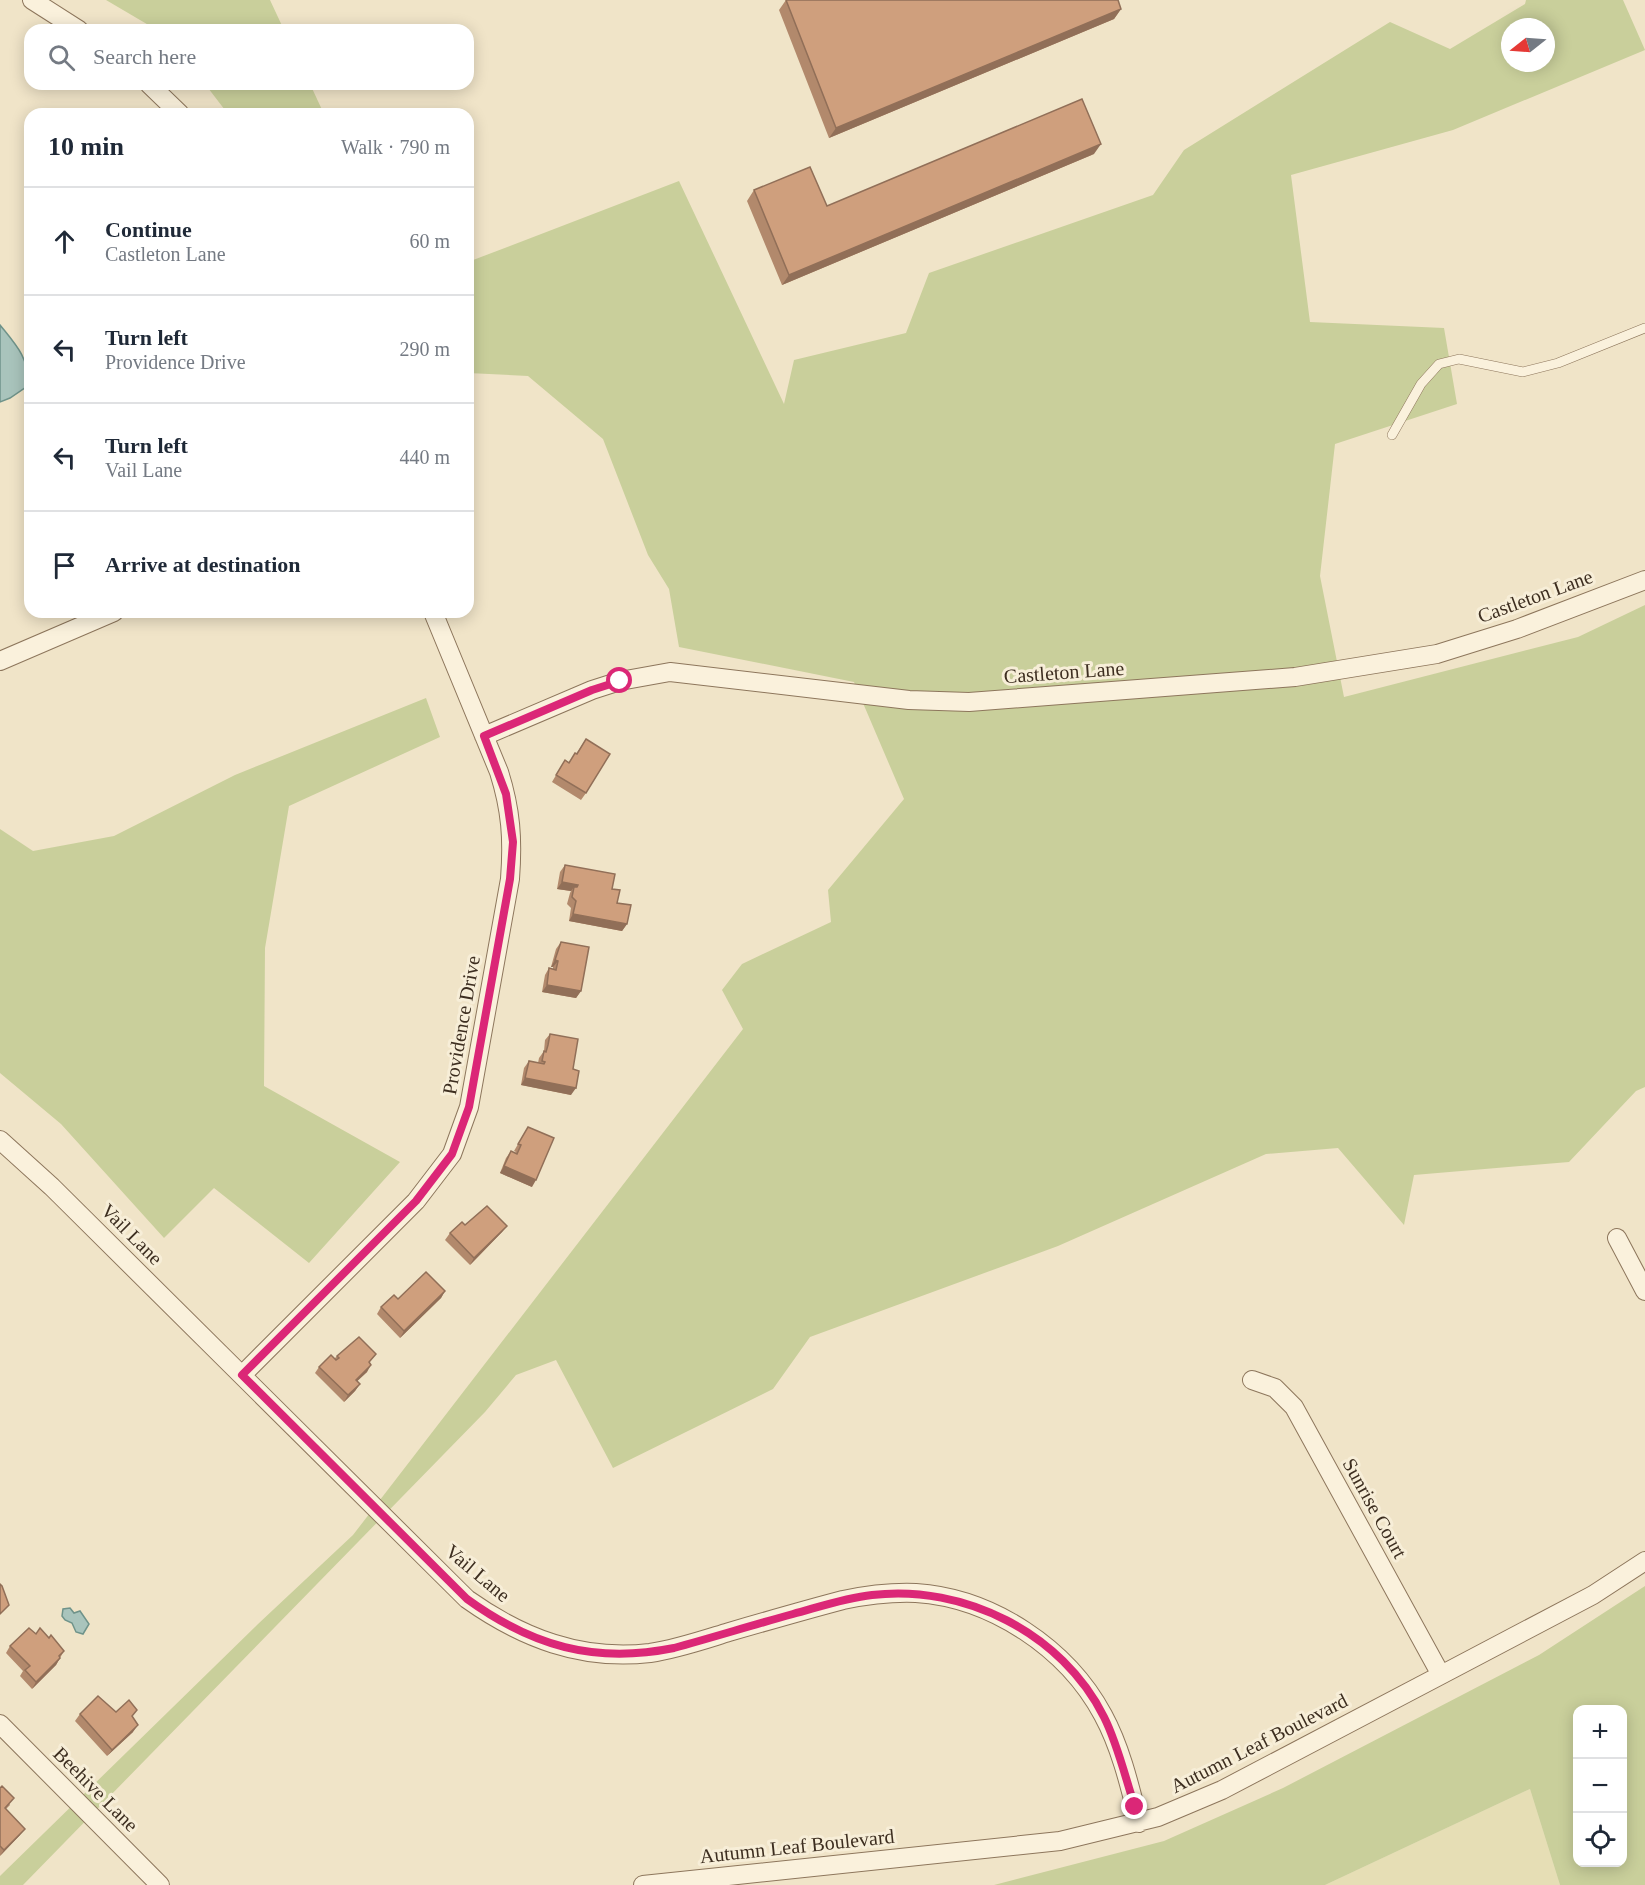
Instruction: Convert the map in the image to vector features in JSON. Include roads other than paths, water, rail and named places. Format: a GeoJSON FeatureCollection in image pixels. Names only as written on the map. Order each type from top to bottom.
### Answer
{"type":"FeatureCollection","features":[{"type":"Feature","properties":{"kind":"street"},"geometry":{"type":"LineString","coordinates":[[32,0],[69,24]]}},
{"type":"Feature","properties":{"kind":"street"},"geometry":{"type":"LineString","coordinates":[[155,90],[174,108]]}},
{"type":"Feature","properties":{"kind":"street","name":"Castleton Lane"},"geometry":{"type":"LineString","coordinates":[[484,736],[592,690],[620,681],[670,672],[909,700],[969,702],[1295,677],[1437,654],[1517,628],[1645,580]]}},
{"type":"Feature","properties":{"kind":"street"},"geometry":{"type":"LineString","coordinates":[[0,661],[100,618]]}},
{"type":"Feature","properties":{"kind":"street","name":"Providence Drive"},"geometry":{"type":"LineString","coordinates":[[242,1375],[416,1201],[452,1154],[470,1101],[510,879],[513,842],[506,794],[435,618]]}},
{"type":"Feature","properties":{"kind":"street","name":"Vail Lane"},"geometry":{"type":"LineString","coordinates":[[0,1140],[52,1187],[467,1599],[504,1624],[546,1643],[587,1653],[652,1653],[843,1600],[894,1593],[941,1597],[982,1609],[1002,1617],[1041,1642],[1060,1659],[1091,1696],[1112,1735],[1139,1823]]}},
{"type":"Feature","properties":{"kind":"street"},"geometry":{"type":"LineString","coordinates":[[1617,1238],[1645,1291]]}},
{"type":"Feature","properties":{"kind":"street","name":"Sunrise Court"},"geometry":{"type":"LineString","coordinates":[[1252,1380],[1275,1388],[1294,1407],[1442,1675]]}},
{"type":"Feature","properties":{"kind":"street","name":"Autumn Leaf Boulevard"},"geometry":{"type":"LineString","coordinates":[[643,1885],[1060,1841],[1139,1823],[1190,1805],[1222,1790],[1593,1595],[1645,1561]]}},
{"type":"Feature","properties":{"kind":"street","name":"Beehive Lane"},"geometry":{"type":"LineString","coordinates":[[0,1724],[160,1885]]}},
{"type":"Feature","properties":{"kind":"lane"},"geometry":{"type":"LineString","coordinates":[[1392,435],[1421,384],[1440,364],[1458,359],[1522,372],[1558,363],[1645,328]]}},
{"type":"Feature","properties":{"kind":"water"},"geometry":{"type":"Polygon","coordinates":[[[0,325],[24,359],[24,388],[0,402],[0,325]]]}},
{"type":"Feature","properties":{"kind":"water"},"geometry":{"type":"Polygon","coordinates":[[[70,1608],[74,1613],[80,1611],[89,1624],[83,1634],[76,1632],[72,1623],[62,1616],[63,1609],[70,1608]]]}}]}
